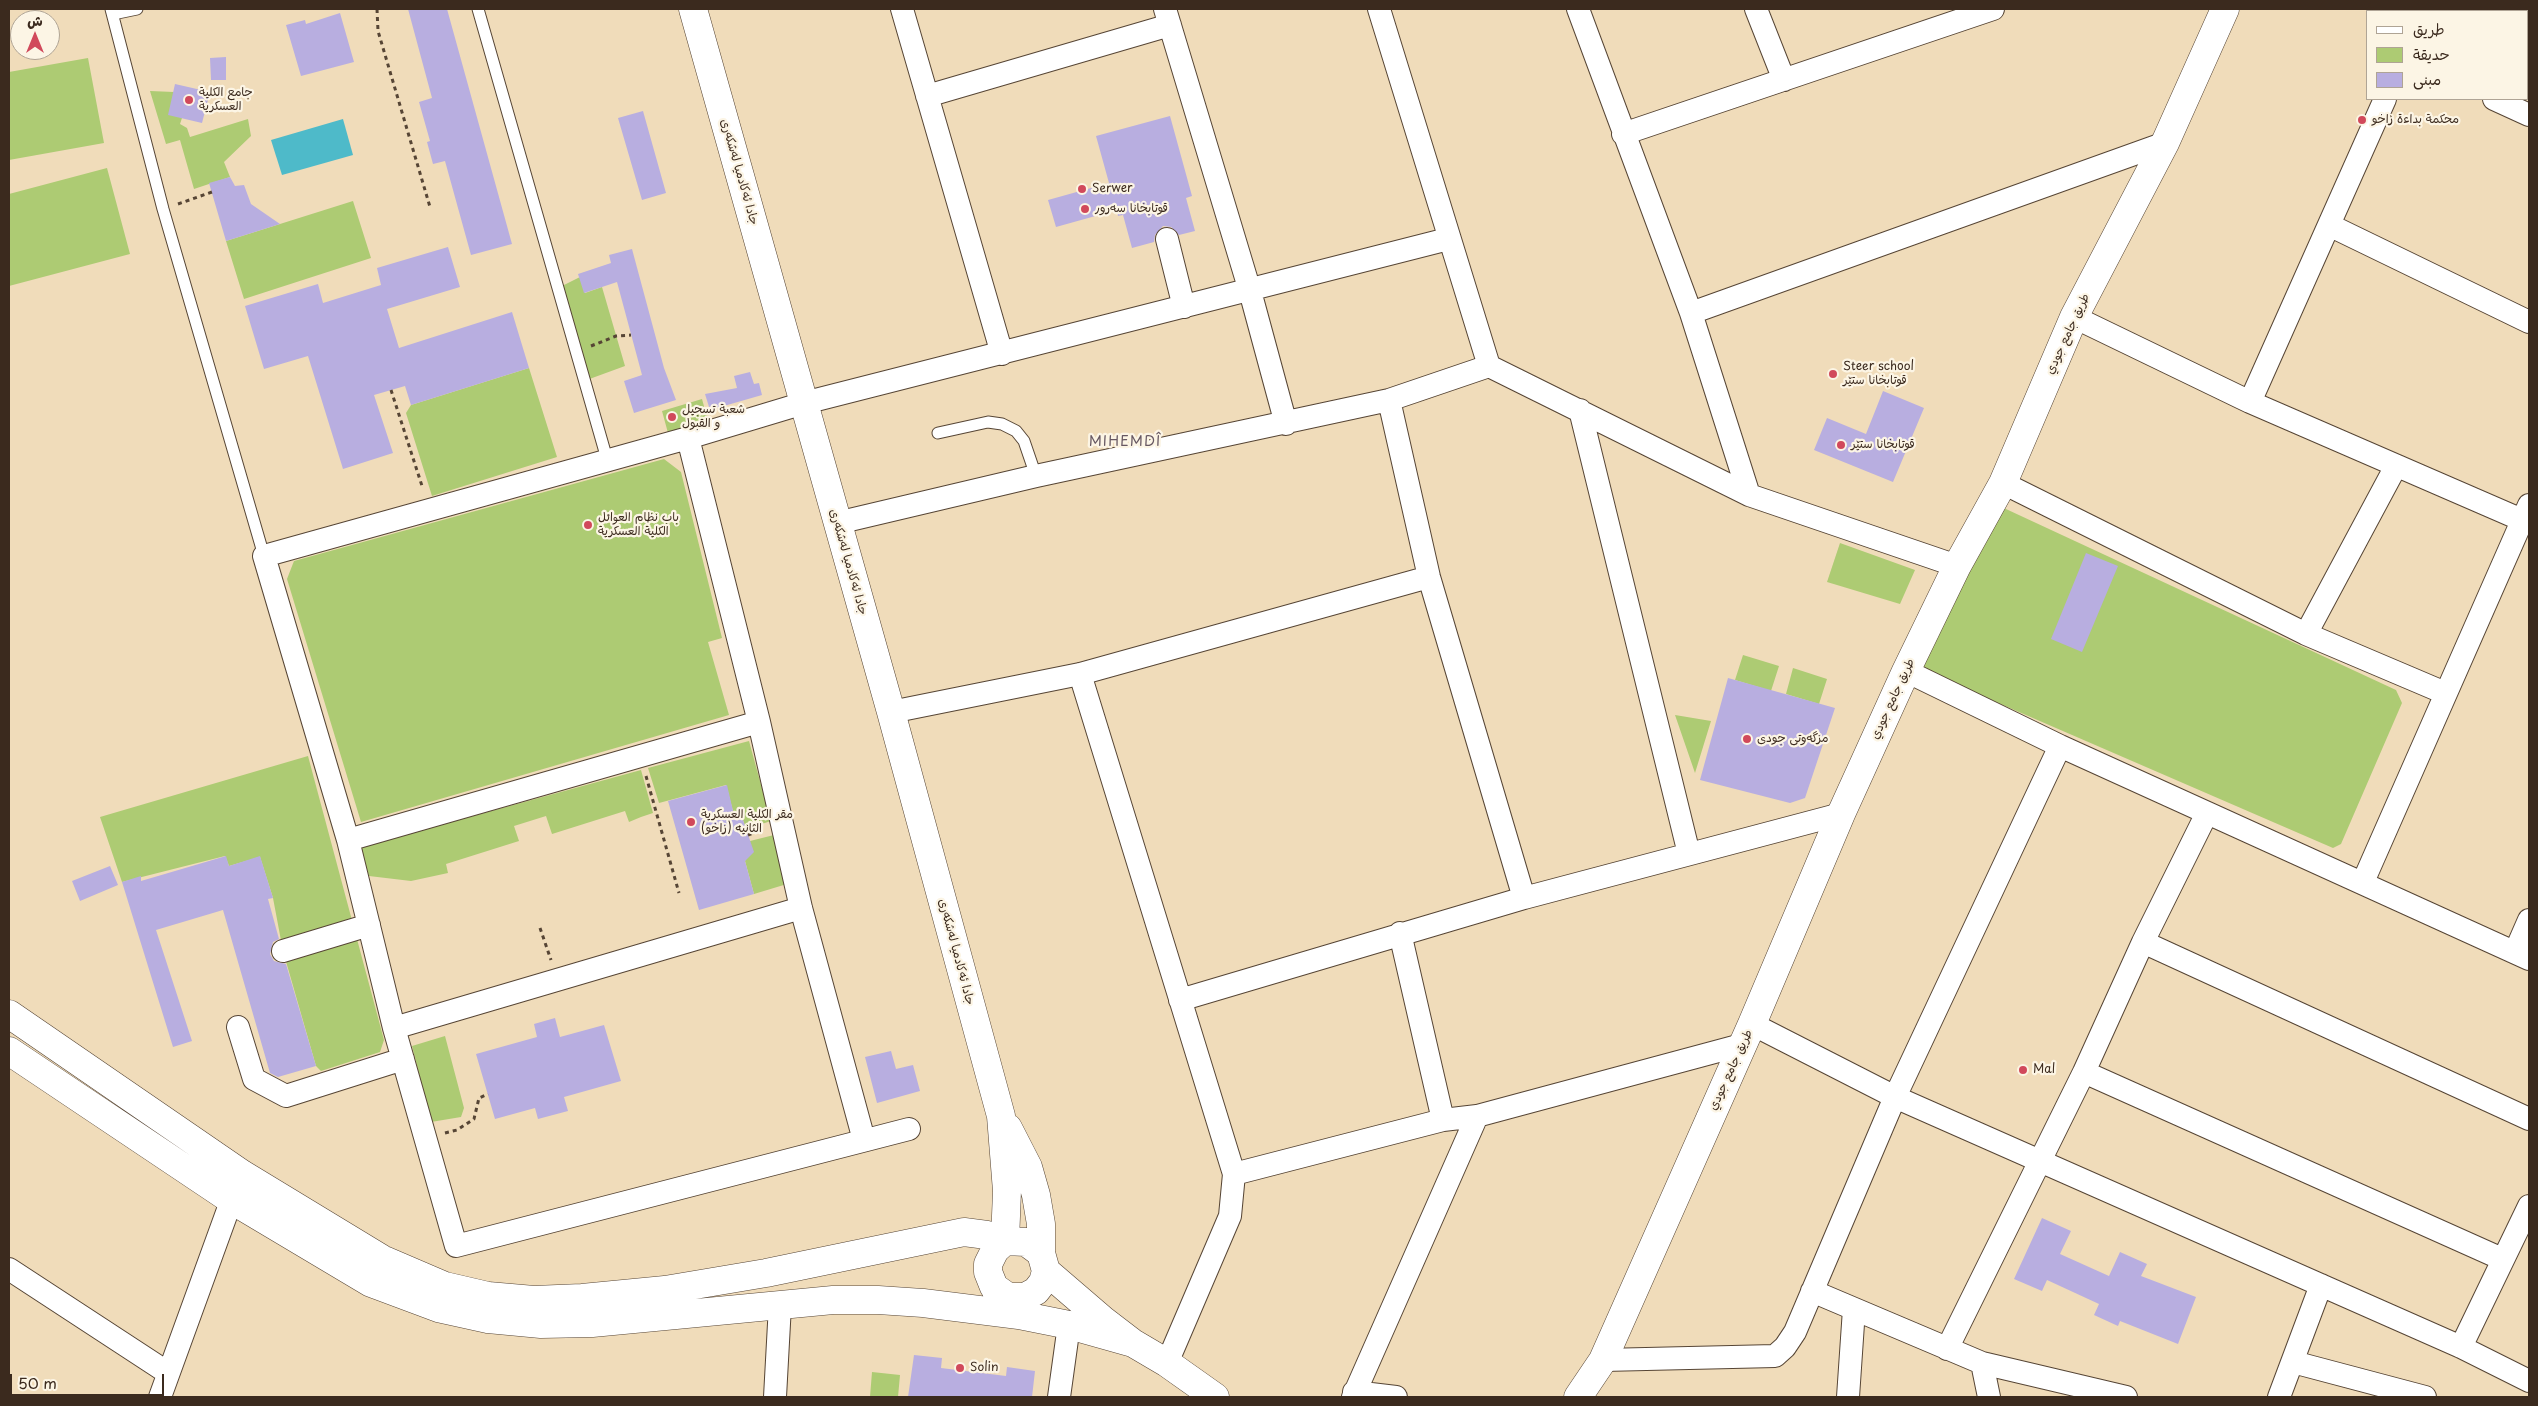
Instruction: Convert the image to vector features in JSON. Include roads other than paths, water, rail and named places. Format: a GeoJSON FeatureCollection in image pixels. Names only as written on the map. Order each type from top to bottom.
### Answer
{"type":"FeatureCollection","features":[{"type":"Feature","properties":{"kind":"main road","name":"جادا ئه‌كادميا له‌شكه‌رى"},"geometry":{"type":"LineString","coordinates":[[693,9],[891,712],[1001,1116]]}},
{"type":"Feature","properties":{"kind":"main road","name":"طريق جامع جودي"},"geometry":{"type":"LineString","coordinates":[[1578,1397],[1603,1360],[1747,1034],[1841,814],[1906,671],[1957,566],[2003,483],[2074,317],[2165,143],[2225,9]]}},
{"type":"Feature","properties":{"kind":"main road"},"geometry":{"type":"LineString","coordinates":[[9,1014],[242,1174],[382,1259],[445,1286],[497,1297],[534,1300],[665,1290],[766,1273],[964,1232],[987,1236],[1003,1243],[1026,1242],[1096,1314],[1133,1343],[1167,1363],[1215,1397]]}},
{"type":"Feature","properties":{"kind":"main road"},"geometry":{"type":"LineString","coordinates":[[9,1050],[230,1199],[371,1283],[438,1308],[488,1319],[541,1324],[592,1323],[833,1300],[869,1300],[968,1308],[1069,1325],[1133,1343]]}},
{"type":"Feature","properties":{"kind":"main road"},"geometry":{"type":"LineString","coordinates":[[1001,1116],[1007,1191],[1003,1243],[990,1256],[988,1272],[994,1288],[1016,1297],[1069,1325]]}},
{"type":"Feature","properties":{"kind":"main road"},"geometry":{"type":"LineString","coordinates":[[968,1308],[987,1298],[1016,1297],[1036,1291],[1043,1282],[1044,1262],[1039,1214],[1028,1167],[1016,1140],[1001,1116]]}},
{"type":"Feature","properties":{"kind":"street"},"geometry":{"type":"LineString","coordinates":[[902,9],[1002,354]]}},
{"type":"Feature","properties":{"kind":"street"},"geometry":{"type":"LineString","coordinates":[[1379,9],[1448,239],[1489,366]]}},
{"type":"Feature","properties":{"kind":"street"},"geometry":{"type":"LineString","coordinates":[[1578,9],[1691,313],[1749,495]]}},
{"type":"Feature","properties":{"kind":"street"},"geometry":{"type":"LineString","coordinates":[[1756,9],[1784,80]]}},
{"type":"Feature","properties":{"kind":"street"},"geometry":{"type":"LineString","coordinates":[[1623,134],[1993,9]]}},
{"type":"Feature","properties":{"kind":"street"},"geometry":{"type":"LineString","coordinates":[[927,96],[1168,17],[1250,291],[1286,424]]}},
{"type":"Feature","properties":{"kind":"street"},"geometry":{"type":"LineString","coordinates":[[2250,402],[2385,100]]}},
{"type":"Feature","properties":{"kind":"street"},"geometry":{"type":"LineString","coordinates":[[2496,100],[2529,115]]}},
{"type":"Feature","properties":{"kind":"street"},"geometry":{"type":"LineString","coordinates":[[1691,313],[2165,143]]}},
{"type":"Feature","properties":{"kind":"street"},"geometry":{"type":"LineString","coordinates":[[2329,225],[2529,322]]}},
{"type":"Feature","properties":{"kind":"street"},"geometry":{"type":"LineString","coordinates":[[1167,239],[1184,308]]}},
{"type":"Feature","properties":{"kind":"street"},"geometry":{"type":"LineString","coordinates":[[909,1128],[456,1246],[394,1028],[348,840],[264,556],[688,438],[804,403],[1184,308],[1448,239]]}},
{"type":"Feature","properties":{"kind":"street"},"geometry":{"type":"LineString","coordinates":[[2074,317],[2250,402],[2396,466],[2526,512],[2363,882]]}},
{"type":"Feature","properties":{"kind":"street"},"geometry":{"type":"LineString","coordinates":[[837,523],[1036,476],[1286,424],[1389,400],[1489,366],[1749,495],[1957,566]]}},
{"type":"Feature","properties":{"kind":"street"},"geometry":{"type":"LineString","coordinates":[[1389,400],[1429,578],[1524,898]]}},
{"type":"Feature","properties":{"kind":"street"},"geometry":{"type":"LineString","coordinates":[[1580,410],[1689,854]]}},
{"type":"Feature","properties":{"kind":"street"},"geometry":{"type":"LineString","coordinates":[[688,438],[759,722],[801,908],[864,1140]]}},
{"type":"Feature","properties":{"kind":"street"},"geometry":{"type":"LineString","coordinates":[[2306,634],[2396,466]]}},
{"type":"Feature","properties":{"kind":"street"},"geometry":{"type":"LineString","coordinates":[[2003,483],[2306,634],[2445,693]]}},
{"type":"Feature","properties":{"kind":"street"},"geometry":{"type":"LineString","coordinates":[[891,712],[1080,674],[1429,578]]}},
{"type":"Feature","properties":{"kind":"street"},"geometry":{"type":"LineString","coordinates":[[1906,671],[2060,746],[2522,955],[2529,920]]}},
{"type":"Feature","properties":{"kind":"street"},"geometry":{"type":"LineString","coordinates":[[1080,674],[1234,1174],[1230,1216],[1167,1363]]}},
{"type":"Feature","properties":{"kind":"street"},"geometry":{"type":"LineString","coordinates":[[348,840],[759,722]]}},
{"type":"Feature","properties":{"kind":"street"},"geometry":{"type":"LineString","coordinates":[[1603,1360],[1774,1356],[1786,1347],[1896,1097],[2060,746]]}},
{"type":"Feature","properties":{"kind":"street"},"geometry":{"type":"LineString","coordinates":[[1947,1349],[2084,1072],[2143,942],[2207,813]]}},
{"type":"Feature","properties":{"kind":"street"},"geometry":{"type":"LineString","coordinates":[[1180,1000],[1400,933],[1524,898],[1841,814]]}},
{"type":"Feature","properties":{"kind":"street"},"geometry":{"type":"LineString","coordinates":[[394,1028],[801,908]]}},
{"type":"Feature","properties":{"kind":"street"},"geometry":{"type":"LineString","coordinates":[[283,951],[369,926]]}},
{"type":"Feature","properties":{"kind":"street"},"geometry":{"type":"LineString","coordinates":[[1400,933],[1443,1120]]}},
{"type":"Feature","properties":{"kind":"street"},"geometry":{"type":"LineString","coordinates":[[2143,942],[2529,1119]]}},
{"type":"Feature","properties":{"kind":"street"},"geometry":{"type":"LineString","coordinates":[[238,1027],[254,1079],[286,1096],[403,1060]]}},
{"type":"Feature","properties":{"kind":"street"},"geometry":{"type":"LineString","coordinates":[[1234,1174],[1443,1120],[1477,1116],[1747,1034],[1896,1097],[2321,1285],[2461,1347],[2529,1380]]}},
{"type":"Feature","properties":{"kind":"street"},"geometry":{"type":"LineString","coordinates":[[2084,1072],[2502,1259]]}},
{"type":"Feature","properties":{"kind":"street"},"geometry":{"type":"LineString","coordinates":[[1396,1397],[1354,1395],[1477,1116]]}},
{"type":"Feature","properties":{"kind":"street"},"geometry":{"type":"LineString","coordinates":[[160,1397],[230,1199],[242,1174]]}},
{"type":"Feature","properties":{"kind":"street"},"geometry":{"type":"LineString","coordinates":[[2461,1347],[2529,1206]]}},
{"type":"Feature","properties":{"kind":"street"},"geometry":{"type":"LineString","coordinates":[[9,1269],[168,1373]]}},
{"type":"Feature","properties":{"kind":"street"},"geometry":{"type":"LineString","coordinates":[[2279,1397],[2321,1285]]}},
{"type":"Feature","properties":{"kind":"street"},"geometry":{"type":"LineString","coordinates":[[1812,1291],[1982,1363],[2126,1397]]}},
{"type":"Feature","properties":{"kind":"street"},"geometry":{"type":"LineString","coordinates":[[775,1397],[780,1305]]}},
{"type":"Feature","properties":{"kind":"street"},"geometry":{"type":"LineString","coordinates":[[1848,1397],[1854,1309]]}},
{"type":"Feature","properties":{"kind":"street"},"geometry":{"type":"LineString","coordinates":[[1059,1397],[1069,1325]]}},
{"type":"Feature","properties":{"kind":"street"},"geometry":{"type":"LineString","coordinates":[[2293,1362],[2425,1397]]}},
{"type":"Feature","properties":{"kind":"street"},"geometry":{"type":"LineString","coordinates":[[1982,1363],[1989,1397]]}},
{"type":"Feature","properties":{"kind":"lane"},"geometry":{"type":"LineString","coordinates":[[137,9],[112,12],[163,209],[264,556]]}},
{"type":"Feature","properties":{"kind":"lane"},"geometry":{"type":"LineString","coordinates":[[478,9],[607,459]]}},
{"type":"Feature","properties":{"kind":"lane"},"geometry":{"type":"LineString","coordinates":[[938,433],[988,422],[1002,424],[1016,431],[1024,441],[1036,476]]}},
{"type":"Feature","properties":{"kind":"water"},"geometry":{"type":"Polygon","coordinates":[[[343,119],[353,155],[282,175],[271,140],[343,119]]]}},
{"type":"Feature","properties":{"kind":"place","name":"جامع الكلية العسكرية"},"geometry":{"type":"Point","coordinates":[189,100]}},
{"type":"Feature","properties":{"kind":"place","name":"محكمة بداءة زاخو"},"geometry":{"type":"Point","coordinates":[2362,120]}},
{"type":"Feature","properties":{"kind":"place","name":"Serwer"},"geometry":{"type":"Point","coordinates":[1082,189]}},
{"type":"Feature","properties":{"kind":"place","name":"قوتابخانا سه‌رور"},"geometry":{"type":"Point","coordinates":[1085,209]}},
{"type":"Feature","properties":{"kind":"place","name":"Steer school قوتابخانا ستێر"},"geometry":{"type":"Point","coordinates":[1833,374]}},
{"type":"Feature","properties":{"kind":"place","name":"شعبة تسجيل و القبول"},"geometry":{"type":"Point","coordinates":[672,417]}},
{"type":"Feature","properties":{"kind":"place","name":"قوتابخانا ستێر"},"geometry":{"type":"Point","coordinates":[1841,445]}},
{"type":"Feature","properties":{"kind":"place","name":"باب نظام العوائل الكلية العسكرية"},"geometry":{"type":"Point","coordinates":[588,525]}},
{"type":"Feature","properties":{"kind":"place","name":"مزگەوتی جودی"},"geometry":{"type":"Point","coordinates":[1747,739]}},
{"type":"Feature","properties":{"kind":"place","name":"مقر الكلية العسكرية الثانيه (زاخو)"},"geometry":{"type":"Point","coordinates":[691,822]}},
{"type":"Feature","properties":{"kind":"place","name":"Mal"},"geometry":{"type":"Point","coordinates":[2023,1070]}},
{"type":"Feature","properties":{"kind":"place","name":"Solin"},"geometry":{"type":"Point","coordinates":[960,1368]}},
{"type":"Feature","properties":{"kind":"district","name":"MIHEMDÎ"},"geometry":{"type":"Point","coordinates":[1125,442]}}]}
